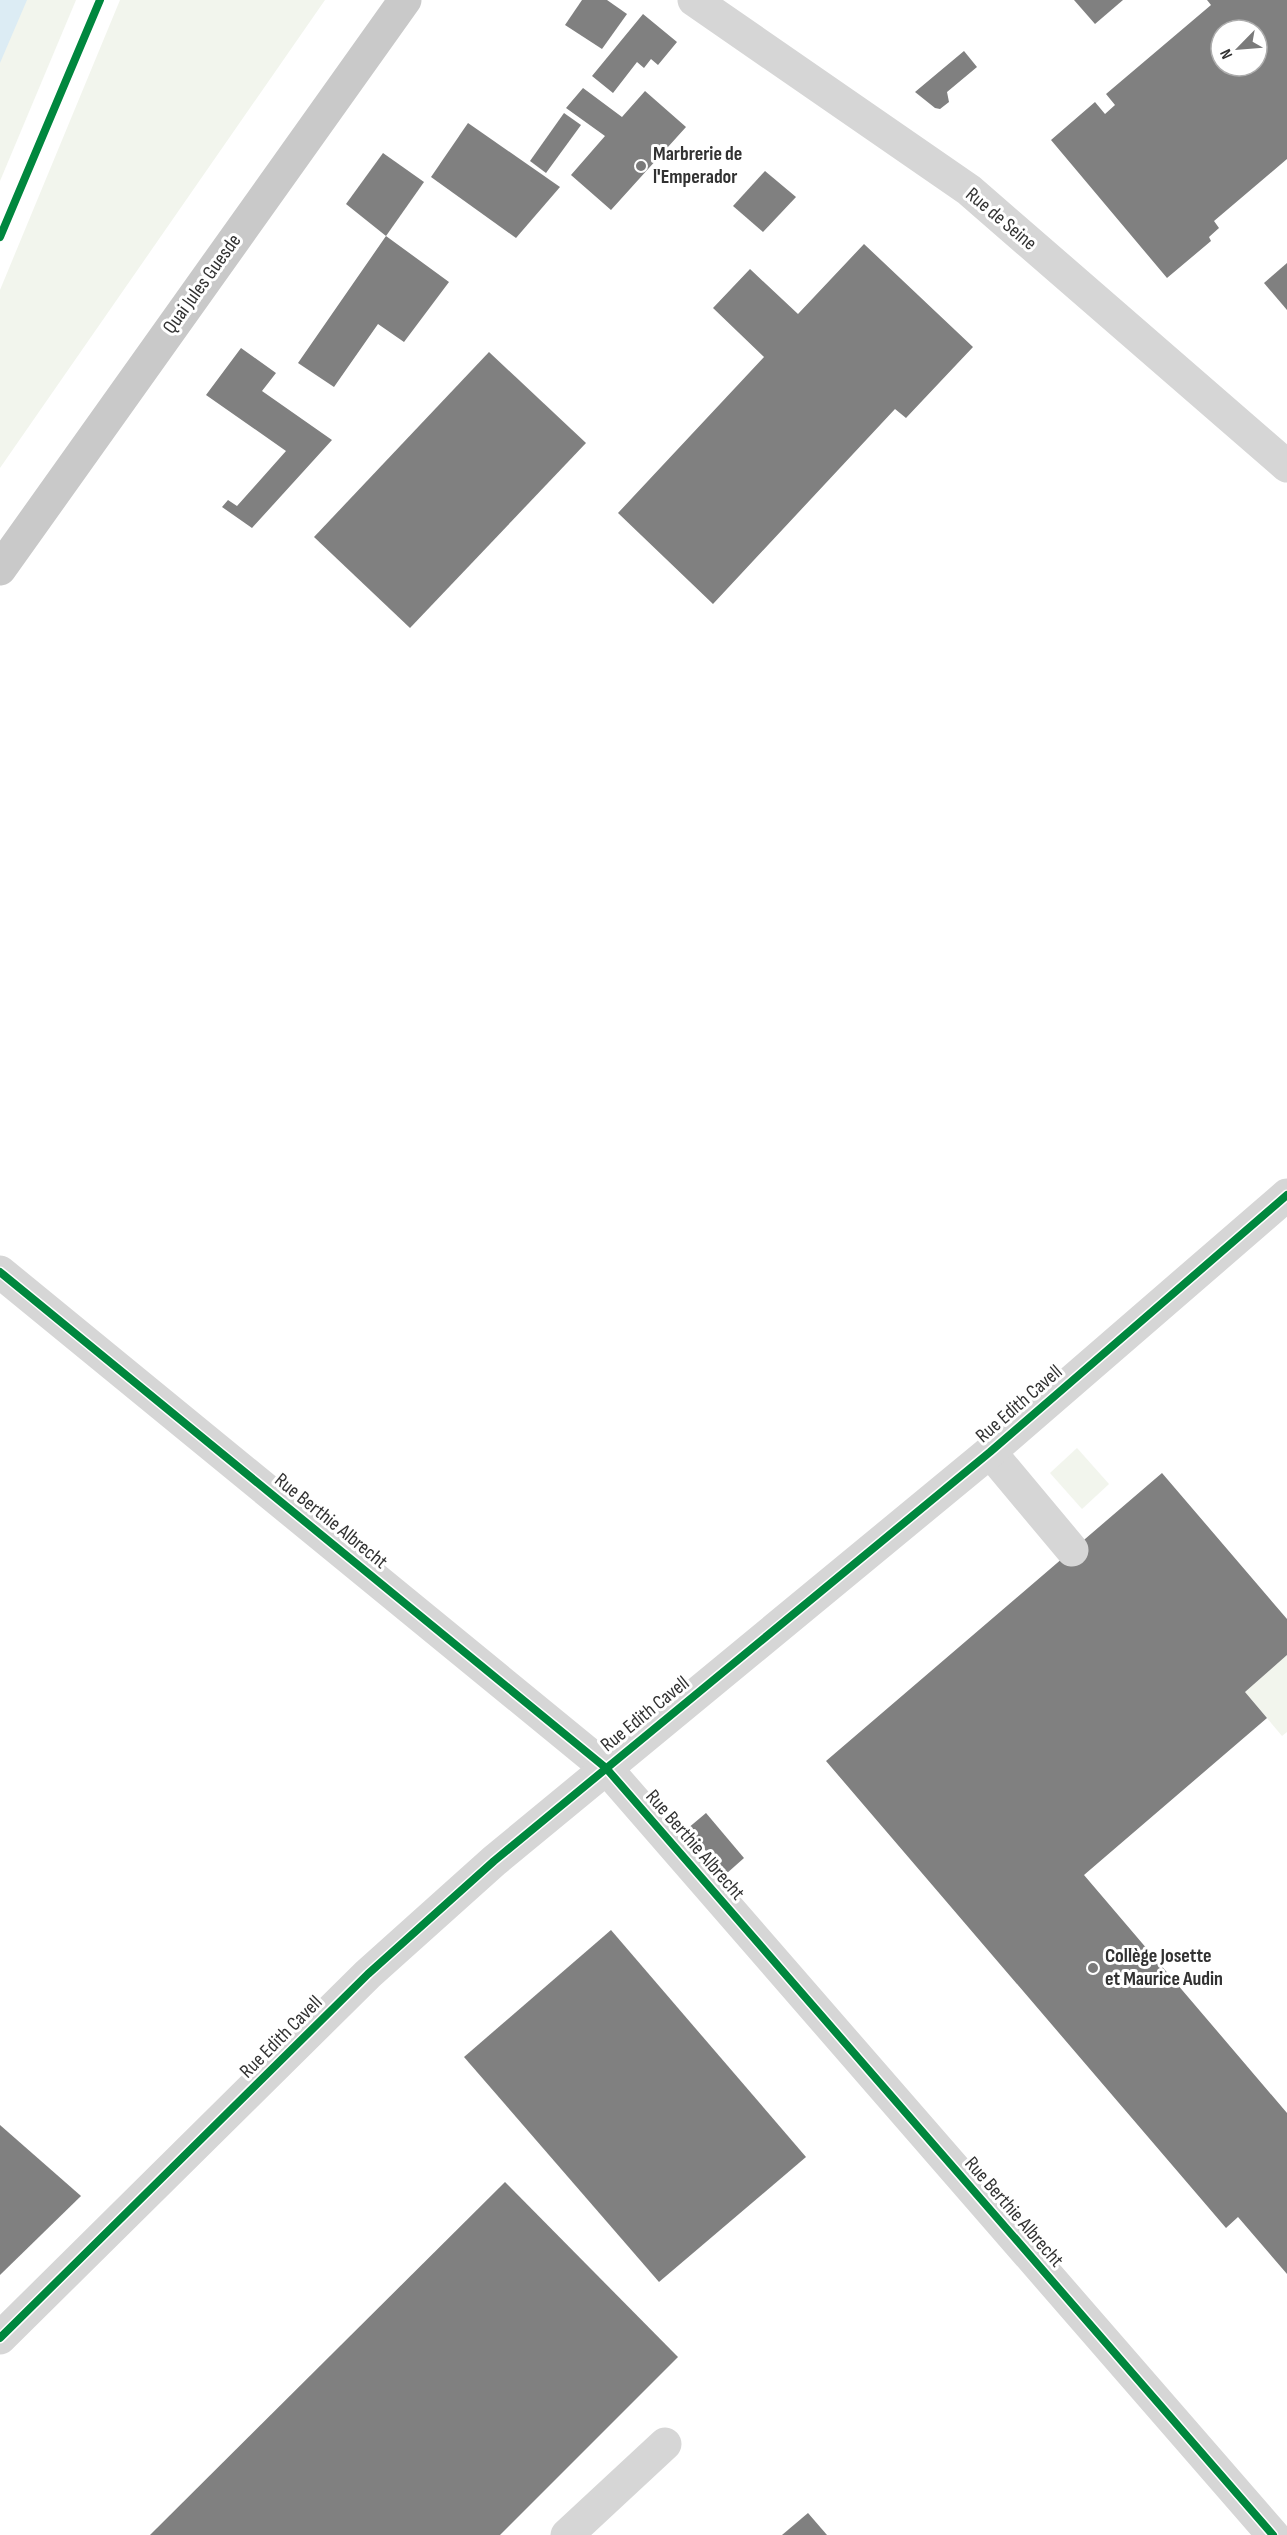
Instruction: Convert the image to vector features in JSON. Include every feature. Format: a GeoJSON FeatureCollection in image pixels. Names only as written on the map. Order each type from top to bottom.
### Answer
{"type":"FeatureCollection","features":[{"type":"Feature","properties":{"kind":"main road","name":"Quai Jules Guesde"},"geometry":{"type":"LineString","coordinates":[[0,568],[405,0]]}},
{"type":"Feature","properties":{"kind":"street","name":"Rue de Seine"},"geometry":{"type":"LineString","coordinates":[[694,0],[969,190],[1287,466]]}},
{"type":"Feature","properties":{"kind":"street","name":"Rue Edith Cavell"},"geometry":{"type":"LineString","coordinates":[[0,2338],[368,1974],[518,1840],[990,1452],[1287,1195]]}},
{"type":"Feature","properties":{"kind":"street","name":"Rue Berthie Albrecht"},"geometry":{"type":"LineString","coordinates":[[0,1272],[606,1768],[1273,2535]]}},
{"type":"Feature","properties":{"kind":"street"},"geometry":{"type":"LineString","coordinates":[[990,1452],[1072,1550]]}},
{"type":"Feature","properties":{"kind":"street"},"geometry":{"type":"LineString","coordinates":[[567,2535],[665,2444]]}},
{"type":"Feature","properties":{"kind":"shaded area"},"geometry":{"type":"Polygon","coordinates":[[[0,0],[27,0],[0,63],[0,0]]]}},
{"type":"Feature","properties":{"kind":"shaded area"},"geometry":{"type":"Polygon","coordinates":[[[23,0],[76,0],[0,181],[0,52],[23,0]]]}},
{"type":"Feature","properties":{"kind":"shaded area"},"geometry":{"type":"Polygon","coordinates":[[[120,0],[325,0],[0,468],[0,290],[120,0]]]}},
{"type":"Feature","properties":{"kind":"shaded area"},"geometry":{"type":"Polygon","coordinates":[[[1077,1448],[1109,1484],[1082,1509],[1050,1473],[1077,1448]]]}},
{"type":"Feature","properties":{"kind":"shaded area"},"geometry":{"type":"Polygon","coordinates":[[[1287,1655],[1287,1732],[1282,1736],[1245,1692],[1287,1655]]]}},
{"type":"Feature","properties":{"kind":"building"},"geometry":{"type":"Polygon","coordinates":[[[582,0],[607,0],[627,14],[602,49],[565,25],[582,0]]]}},
{"type":"Feature","properties":{"kind":"building"},"geometry":{"type":"Polygon","coordinates":[[[1074,0],[1123,0],[1095,24],[1074,0]]]}},
{"type":"Feature","properties":{"kind":"building"},"geometry":{"type":"Polygon","coordinates":[[[1207,0],[1287,0],[1287,159],[1214,221],[1219,228],[1209,237],[1211,241],[1167,278],[1051,140],[1095,102],[1105,114],[1115,105],[1106,94],[1211,5],[1207,0]]]}},
{"type":"Feature","properties":{"kind":"building"},"geometry":{"type":"Polygon","coordinates":[[[643,14],[677,42],[658,65],[651,59],[644,68],[637,62],[613,93],[592,76],[643,14]]]}},
{"type":"Feature","properties":{"kind":"building"},"geometry":{"type":"Polygon","coordinates":[[[964,51],[977,67],[947,92],[949,102],[940,109],[935,108],[915,92],[964,51]]]}},
{"type":"Feature","properties":{"kind":"building"},"geometry":{"type":"Polygon","coordinates":[[[583,88],[622,117],[645,91],[686,127],[611,210],[571,175],[605,136],[566,108],[583,88]]]}},
{"type":"Feature","properties":{"kind":"building"},"geometry":{"type":"Polygon","coordinates":[[[564,113],[581,125],[546,173],[530,161],[564,113]]]}},
{"type":"Feature","properties":{"kind":"building"},"geometry":{"type":"Polygon","coordinates":[[[468,123],[560,187],[516,238],[431,177],[468,123]]]}},
{"type":"Feature","properties":{"kind":"building"},"geometry":{"type":"Polygon","coordinates":[[[383,153],[424,182],[386,236],[346,204],[383,153]]]}},
{"type":"Feature","properties":{"kind":"building"},"geometry":{"type":"Polygon","coordinates":[[[765,171],[796,197],[763,232],[733,206],[765,171]]]}},
{"type":"Feature","properties":{"kind":"building"},"geometry":{"type":"Polygon","coordinates":[[[386,236],[449,282],[404,342],[378,324],[334,387],[298,363],[386,236]]]}},
{"type":"Feature","properties":{"kind":"building"},"geometry":{"type":"Polygon","coordinates":[[[864,244],[973,347],[906,418],[895,409],[713,604],[618,513],[764,357],[713,308],[750,269],[798,314],[864,244]]]}},
{"type":"Feature","properties":{"kind":"building"},"geometry":{"type":"Polygon","coordinates":[[[1287,263],[1287,310],[1264,283],[1287,263]]]}},
{"type":"Feature","properties":{"kind":"building"},"geometry":{"type":"Polygon","coordinates":[[[241,348],[276,373],[262,391],[332,440],[252,528],[222,507],[228,500],[237,506],[286,451],[206,395],[241,348]]]}},
{"type":"Feature","properties":{"kind":"building"},"geometry":{"type":"Polygon","coordinates":[[[489,352],[586,443],[410,628],[314,537],[489,352]]]}},
{"type":"Feature","properties":{"kind":"building"},"geometry":{"type":"Polygon","coordinates":[[[1162,1473],[1287,1619],[1287,1655],[1245,1692],[1267,1718],[1084,1875],[1287,2113],[1287,2274],[1238,2217],[1226,2228],[826,1761],[1162,1473]]]}},
{"type":"Feature","properties":{"kind":"building"},"geometry":{"type":"Polygon","coordinates":[[[706,1813],[744,1858],[726,1874],[687,1829],[706,1813]]]}},
{"type":"Feature","properties":{"kind":"building"},"geometry":{"type":"Polygon","coordinates":[[[611,1930],[806,2157],[659,2282],[464,2057],[611,1930]]]}},
{"type":"Feature","properties":{"kind":"building"},"geometry":{"type":"Polygon","coordinates":[[[0,2125],[81,2196],[0,2275],[0,2125]]]}},
{"type":"Feature","properties":{"kind":"building"},"geometry":{"type":"Polygon","coordinates":[[[505,2182],[678,2357],[500,2535],[150,2535],[505,2182]]]}},
{"type":"Feature","properties":{"kind":"building"},"geometry":{"type":"Polygon","coordinates":[[[808,2513],[827,2535],[782,2535],[808,2513]]]}},
{"type":"Feature","properties":{"kind":"cycle path"},"geometry":{"type":"LineString","coordinates":[[0,237],[100,0]]}},
{"type":"Feature","properties":{"kind":"cycle path"},"geometry":{"type":"LineString","coordinates":[[0,2338],[368,1974],[494,1861],[990,1452],[1287,1195]]}},
{"type":"Feature","properties":{"kind":"cycle path"},"geometry":{"type":"LineString","coordinates":[[0,1272],[606,1768],[1273,2535]]}},
{"type":"Feature","properties":{"kind":"place","name":"Marbrerie de l'Emperador"},"geometry":{"type":"Point","coordinates":[641,166]}},
{"type":"Feature","properties":{"kind":"place","name":"Collège Josette et Maurice Audin"},"geometry":{"type":"Point","coordinates":[1093,1968]}}]}
